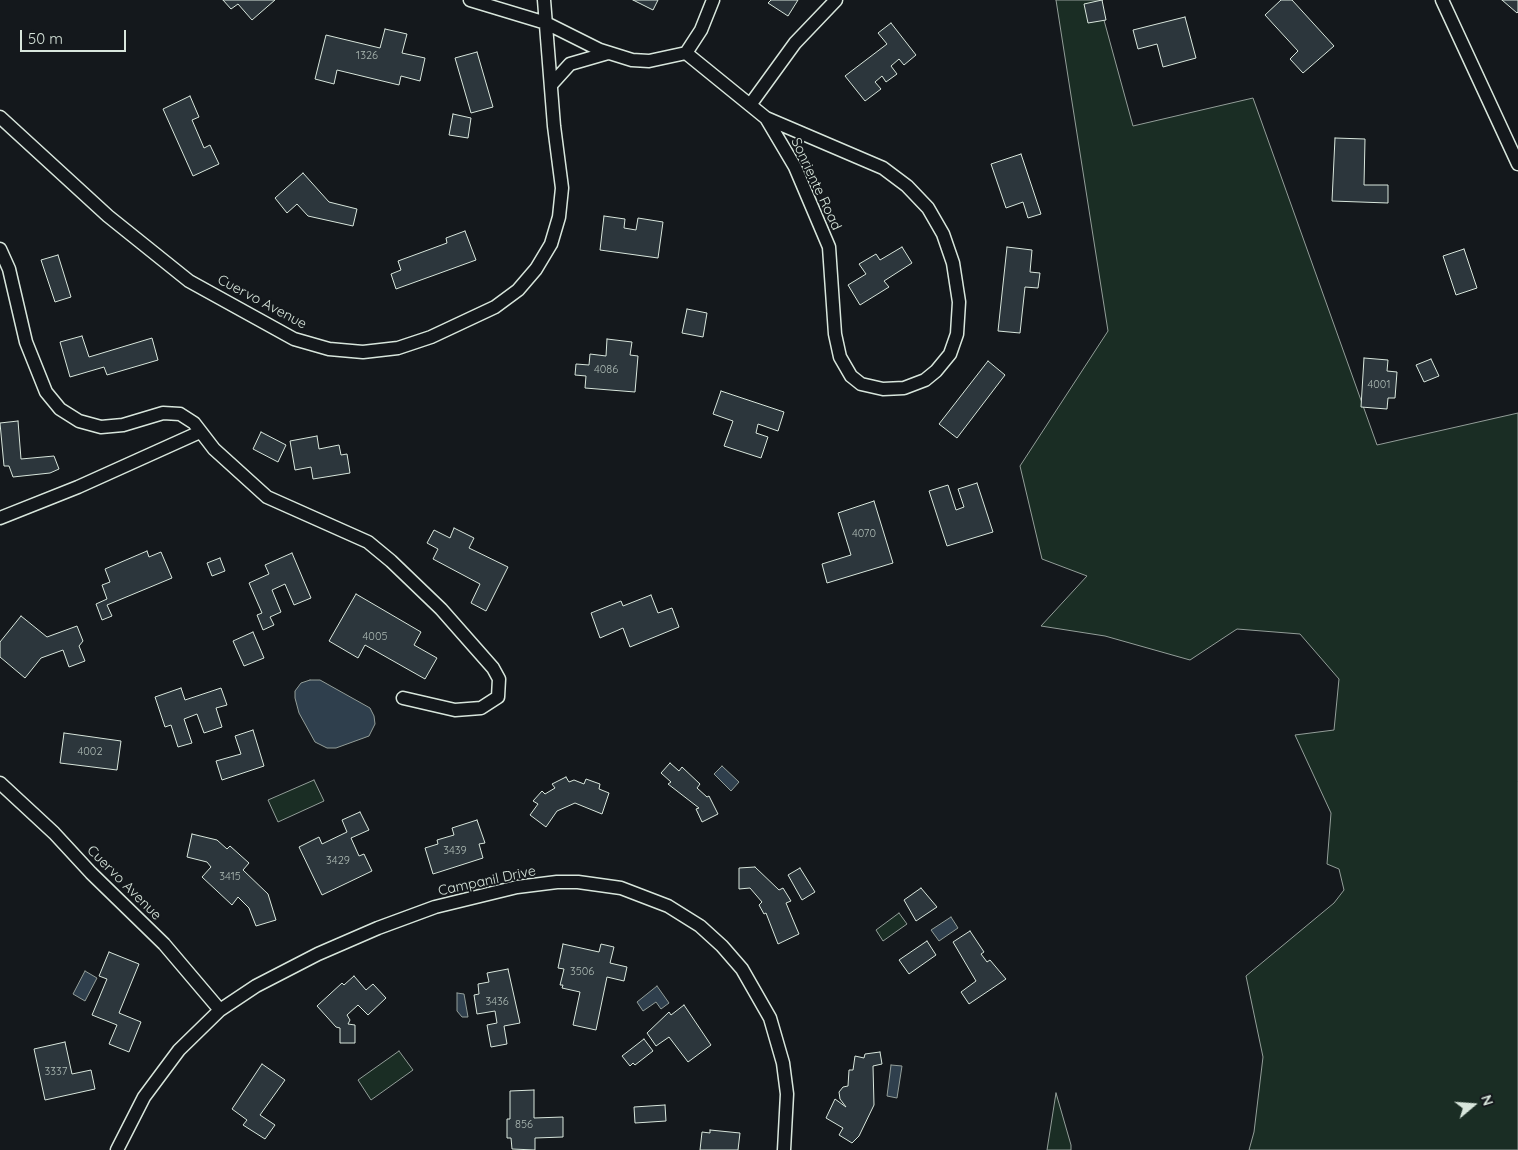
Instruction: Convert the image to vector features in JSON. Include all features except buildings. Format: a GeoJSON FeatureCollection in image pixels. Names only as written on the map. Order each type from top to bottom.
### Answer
{"type":"FeatureCollection","features":[{"type":"Feature","properties":{"kind":"street"},"geometry":{"type":"LineString","coordinates":[[470,0],[546,23],[608,52],[632,60],[649,61],[686,53],[701,30],[713,0]]}},
{"type":"Feature","properties":{"kind":"street","name":"Cuervo Avenue"},"geometry":{"type":"LineString","coordinates":[[0,117],[13,131],[108,216],[189,280],[294,338],[329,349],[363,352],[398,348],[422,340],[495,307],[518,290],[536,269],[550,244],[559,217],[562,188],[544,0]]}},
{"type":"Feature","properties":{"kind":"street"},"geometry":{"type":"LineString","coordinates":[[750,105],[795,43],[836,0]]}},
{"type":"Feature","properties":{"kind":"street"},"geometry":{"type":"LineString","coordinates":[[1442,0],[1518,164]]}},
{"type":"Feature","properties":{"kind":"street"},"geometry":{"type":"LineString","coordinates":[[551,85],[570,64],[608,52]]}},
{"type":"Feature","properties":{"kind":"street","name":"Sonriente Road"},"geometry":{"type":"LineString","coordinates":[[686,53],[766,118],[882,168],[907,186],[928,208],[943,234],[953,263],[959,302],[958,334],[950,354],[936,371],[925,380],[904,388],[883,389],[861,384],[851,376],[840,356],[836,334],[829,247],[795,167],[766,118]]}},
{"type":"Feature","properties":{"kind":"street"},"geometry":{"type":"LineString","coordinates":[[0,249],[9,269],[26,342],[46,392],[60,409],[79,421],[100,427],[123,425],[163,413],[180,414],[194,422],[214,449],[267,497],[368,542],[391,561],[441,610],[493,668],[499,679],[498,697],[481,708],[455,710],[403,698]]}},
{"type":"Feature","properties":{"kind":"street"},"geometry":{"type":"LineString","coordinates":[[0,518],[78,487],[200,432]]}},
{"type":"Feature","properties":{"kind":"street","name":"Cuervo Avenue"},"geometry":{"type":"LineString","coordinates":[[0,783],[54,833],[91,873],[164,944],[220,1010]]}},
{"type":"Feature","properties":{"kind":"street","name":"Campanil Drive"},"geometry":{"type":"LineString","coordinates":[[117,1150],[144,1097],[157,1078],[195,1033],[220,1010],[286,969],[378,928],[435,907],[482,895],[557,882],[593,883],[621,888],[668,906],[700,926],[722,946],[755,988],[770,1018],[783,1063],[787,1094],[784,1150]]}},
{"type":"Feature","properties":{"kind":"green space"},"geometry":{"type":"Polygon","coordinates":[[[1056,0],[1103,0],[1099,2],[1133,126],[1253,98],[1377,445],[1518,413],[1518,1150],[1249,1150],[1254,1132],[1263,1057],[1246,976],[1334,903],[1344,890],[1339,869],[1327,864],[1331,813],[1295,735],[1334,730],[1339,679],[1300,634],[1237,629],[1190,660],[1105,636],[1041,626],[1087,576],[1042,559],[1020,466],[1108,331],[1056,0]]]}},
{"type":"Feature","properties":{"kind":"green space"},"geometry":{"type":"Polygon","coordinates":[[[314,780],[324,801],[278,822],[268,800],[314,780]]]}},
{"type":"Feature","properties":{"kind":"green space"},"geometry":{"type":"Polygon","coordinates":[[[899,913],[907,924],[883,941],[876,930],[899,913]]]}},
{"type":"Feature","properties":{"kind":"green space"},"geometry":{"type":"Polygon","coordinates":[[[399,1051],[413,1070],[371,1100],[358,1080],[399,1051]]]}},
{"type":"Feature","properties":{"kind":"green space"},"geometry":{"type":"Polygon","coordinates":[[[1056,1093],[1071,1145],[1071,1150],[1047,1150],[1056,1093]]]}},
{"type":"Feature","properties":{"kind":"water"},"geometry":{"type":"Polygon","coordinates":[[[310,680],[320,680],[370,708],[375,724],[369,736],[336,748],[327,748],[315,742],[299,713],[295,698],[295,691],[301,683],[310,680]]]}},
{"type":"Feature","properties":{"kind":"water"},"geometry":{"type":"Polygon","coordinates":[[[722,766],[739,782],[731,791],[714,774],[722,766]]]}},
{"type":"Feature","properties":{"kind":"water"},"geometry":{"type":"Polygon","coordinates":[[[951,917],[958,928],[939,941],[931,930],[951,917]]]}},
{"type":"Feature","properties":{"kind":"water"},"geometry":{"type":"Polygon","coordinates":[[[85,971],[97,978],[85,1001],[73,994],[85,971]]]}},
{"type":"Feature","properties":{"kind":"water"},"geometry":{"type":"Polygon","coordinates":[[[657,986],[669,1003],[661,1009],[656,1002],[643,1011],[637,1002],[657,986]]]}},
{"type":"Feature","properties":{"kind":"water"},"geometry":{"type":"Polygon","coordinates":[[[457,993],[464,994],[468,1017],[462,1017],[457,1011],[457,993]]]}},
{"type":"Feature","properties":{"kind":"water"},"geometry":{"type":"Polygon","coordinates":[[[891,1065],[902,1066],[897,1098],[887,1096],[891,1065]]]}}]}
